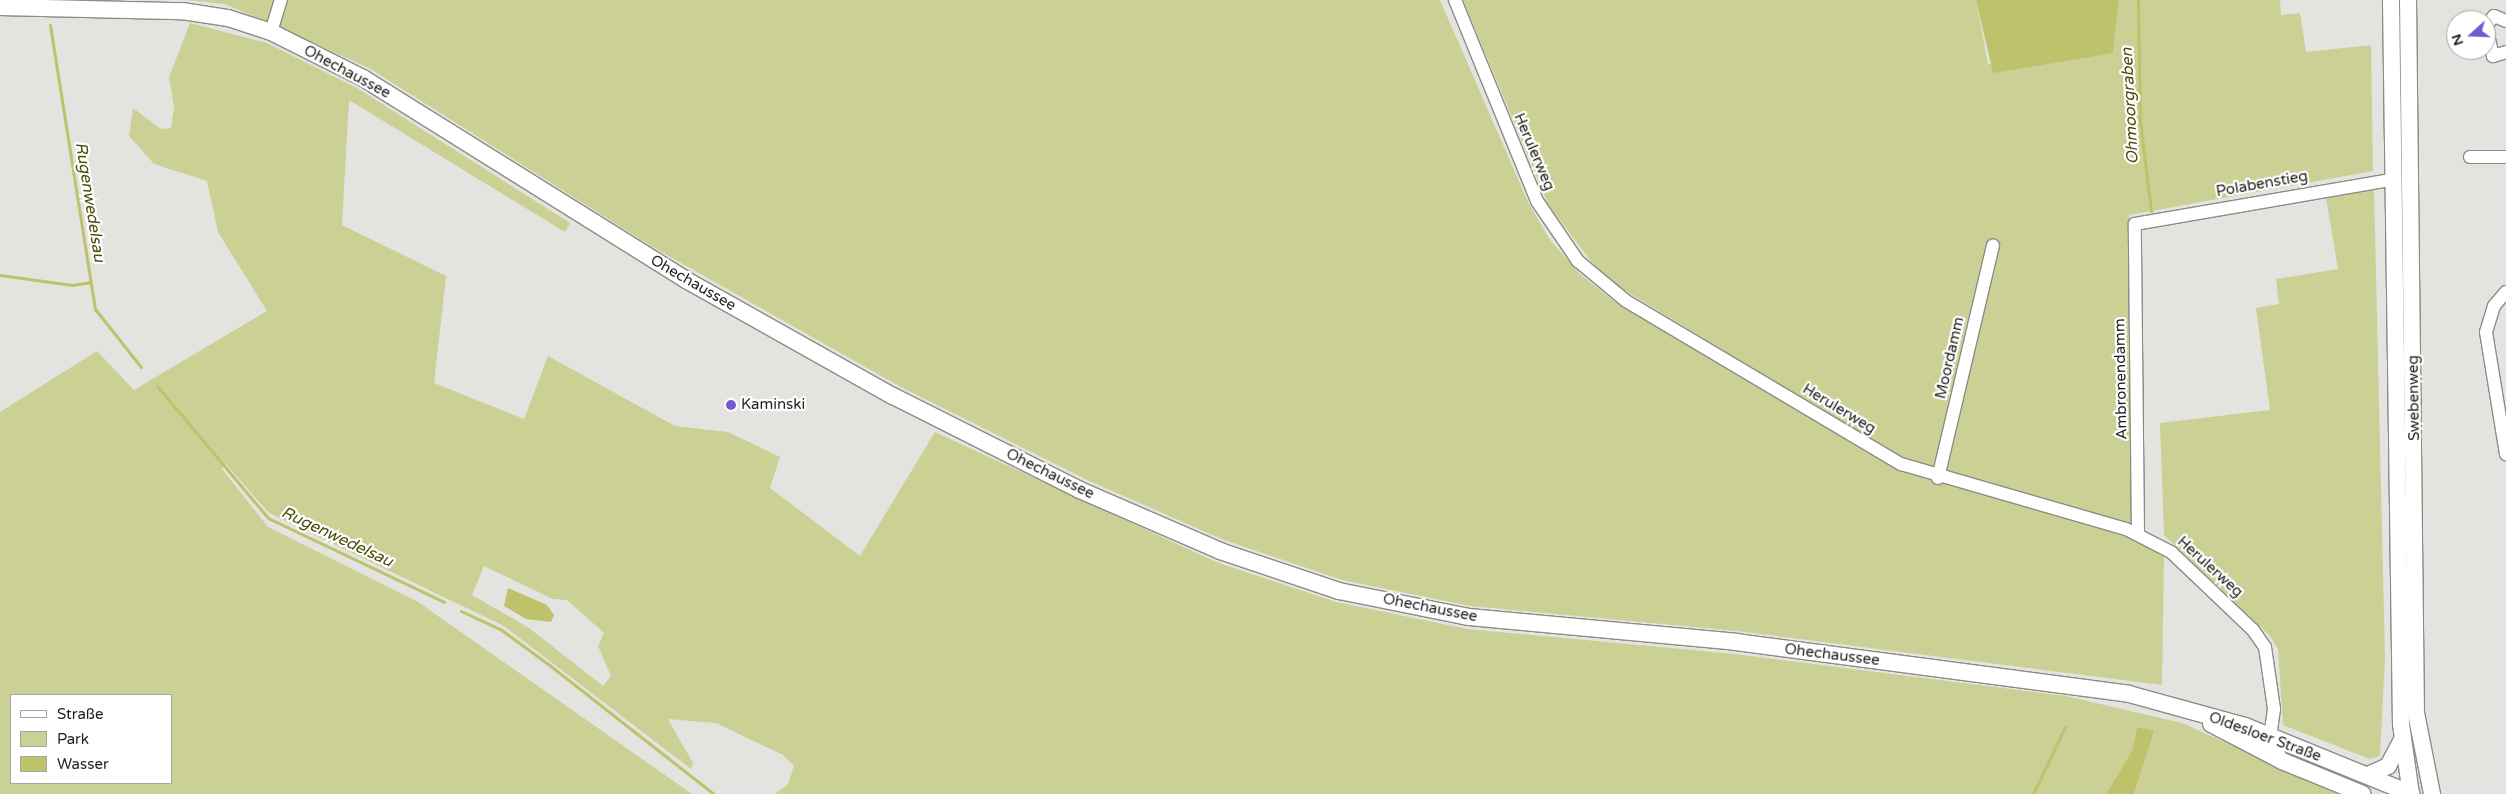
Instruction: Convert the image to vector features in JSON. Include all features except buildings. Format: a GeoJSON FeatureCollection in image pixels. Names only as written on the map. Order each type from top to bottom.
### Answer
{"type":"FeatureCollection","features":[{"type":"Feature","properties":{"kind":"main road","name":"Swebenweg"},"geometry":{"type":"LineString","coordinates":[[2392,0],[2402,740],[2411,794]]}},
{"type":"Feature","properties":{"kind":"main road","name":"Swebenweg"},"geometry":{"type":"LineString","coordinates":[[2408,0],[2416,697],[2426,774],[2432,794]]}},
{"type":"Feature","properties":{"kind":"main road","name":"Ohechaussee"},"geometry":{"type":"LineString","coordinates":[[0,7],[182,11],[228,18],[271,32],[363,78],[686,280],[893,396],[1080,490],[1220,551],[1339,591],[1468,617],[1736,642],[2122,693],[2187,710]]}},
{"type":"Feature","properties":{"kind":"main road","name":"Oldesloer Straße"},"geometry":{"type":"LineString","coordinates":[[2187,710],[2270,736],[2368,774],[2411,794]]}},
{"type":"Feature","properties":{"kind":"main road","name":"Oldesloer Straße"},"geometry":{"type":"LineString","coordinates":[[2187,710],[2282,762],[2364,794]]}},
{"type":"Feature","properties":{"kind":"main road"},"geometry":{"type":"LineString","coordinates":[[2368,774],[2390,764],[2402,740]]}},
{"type":"Feature","properties":{"kind":"main road"},"geometry":{"type":"LineString","coordinates":[[2411,794],[2426,774]]}},
{"type":"Feature","properties":{"kind":"street"},"geometry":{"type":"LineString","coordinates":[[271,32],[280,0]]}},
{"type":"Feature","properties":{"kind":"street","name":"Herulerweg"},"geometry":{"type":"LineString","coordinates":[[1455,0],[1537,201],[1578,261],[1626,301],[1880,452],[1938,478],[2138,534],[2182,561],[2261,640],[2270,666],[2274,717],[2270,736]]}},
{"type":"Feature","properties":{"kind":"street"},"geometry":{"type":"LineString","coordinates":[[2506,21],[2494,16],[2486,26],[2493,56],[2506,52]]}},
{"type":"Feature","properties":{"kind":"street"},"geometry":{"type":"LineString","coordinates":[[2470,157],[2506,158]]}},
{"type":"Feature","properties":{"kind":"street","name":"Polabenstieg"},"geometry":{"type":"LineString","coordinates":[[2135,224],[2395,180]]}},
{"type":"Feature","properties":{"kind":"street","name":"Ambronendamm"},"geometry":{"type":"LineString","coordinates":[[2135,224],[2138,534]]}},
{"type":"Feature","properties":{"kind":"street","name":"Moordamm"},"geometry":{"type":"LineString","coordinates":[[1938,478],[1993,245]]}},
{"type":"Feature","properties":{"kind":"street"},"geometry":{"type":"LineString","coordinates":[[2506,292],[2494,306],[2486,332],[2506,454]]}},
{"type":"Feature","properties":{"kind":"street"},"geometry":{"type":"LineString","coordinates":[[2245,742],[2270,736],[2282,762]]}},
{"type":"Feature","properties":{"kind":"green space"},"geometry":{"type":"Polygon","coordinates":[[[187,0],[1440,0],[1528,202],[1550,240],[1580,274],[1611,299],[1888,464],[2132,538],[2164,556],[2162,685],[1737,631],[1470,606],[1342,580],[1224,540],[1085,479],[899,386],[651,246],[369,68],[225,4],[187,0]]]}},
{"type":"Feature","properties":{"kind":"green space"},"geometry":{"type":"Polygon","coordinates":[[[1463,0],[1976,0],[1988,64],[2113,53],[2119,0],[2280,0],[2281,15],[2300,13],[2306,52],[2371,45],[2373,171],[2129,215],[2133,525],[1934,471],[1889,451],[1603,277],[1549,206],[1463,0]]]}},
{"type":"Feature","properties":{"kind":"green space"},"geometry":{"type":"Polygon","coordinates":[[[190,23],[267,43],[357,88],[570,223],[565,232],[349,100],[342,225],[446,276],[434,383],[524,419],[548,356],[675,426],[728,432],[780,457],[770,488],[860,556],[935,432],[1216,562],[1336,602],[1467,629],[1735,654],[2066,696],[2182,723],[2341,794],[2134,794],[2153,731],[2137,727],[2132,751],[2106,794],[775,794],[788,784],[794,766],[783,755],[716,723],[668,719],[693,763],[691,769],[504,626],[269,513],[225,463],[222,469],[268,527],[418,602],[692,794],[0,794],[0,412],[97,351],[134,390],[267,311],[218,232],[207,181],[154,164],[129,136],[133,108],[161,129],[171,128],[174,107],[169,77],[190,23]],[[484,566],[472,595],[529,628],[603,686],[611,676],[598,646],[604,633],[567,600],[553,599],[484,566]]]}},
{"type":"Feature","properties":{"kind":"green space"},"geometry":{"type":"Polygon","coordinates":[[[2374,189],[2385,658],[2380,756],[2370,759],[2283,725],[2278,649],[2269,635],[2164,535],[2160,423],[2270,410],[2256,308],[2279,304],[2276,279],[2338,269],[2326,198],[2374,189]]]}},
{"type":"Feature","properties":{"kind":"water"},"geometry":{"type":"Polygon","coordinates":[[[1976,0],[2119,0],[2113,53],[1993,73],[1976,0]]]}},
{"type":"Feature","properties":{"kind":"water"},"geometry":{"type":"Polygon","coordinates":[[[508,588],[547,605],[554,615],[551,622],[526,619],[504,606],[508,588]]]}},
{"type":"Feature","properties":{"kind":"water"},"geometry":{"type":"Polygon","coordinates":[[[2137,727],[2154,731],[2134,794],[2106,794],[2132,751],[2137,727]]]}},
{"type":"Feature","properties":{"kind":"waterway","name":"Ohmoorgraben"},"geometry":{"type":"LineString","coordinates":[[2138,0],[2140,121],[2151,211]]}},
{"type":"Feature","properties":{"kind":"waterway","name":"Rugenwedelsau"},"geometry":{"type":"LineString","coordinates":[[50,25],[95,309],[141,367]]}},
{"type":"Feature","properties":{"kind":"waterway"},"geometry":{"type":"LineString","coordinates":[[0,275],[72,285],[90,282]]}},
{"type":"Feature","properties":{"kind":"waterway","name":"Rugenwedelsau"},"geometry":{"type":"LineString","coordinates":[[157,386],[268,518],[444,602]]}},
{"type":"Feature","properties":{"kind":"waterway","name":"Rugenwedelsau"},"geometry":{"type":"LineString","coordinates":[[461,611],[500,629],[548,664],[714,794]]}},
{"type":"Feature","properties":{"kind":"waterway"},"geometry":{"type":"LineString","coordinates":[[2033,794],[2065,727]]}},
{"type":"Feature","properties":{"kind":"place","name":"Kaminski"},"geometry":{"type":"Point","coordinates":[731,405]}}]}
